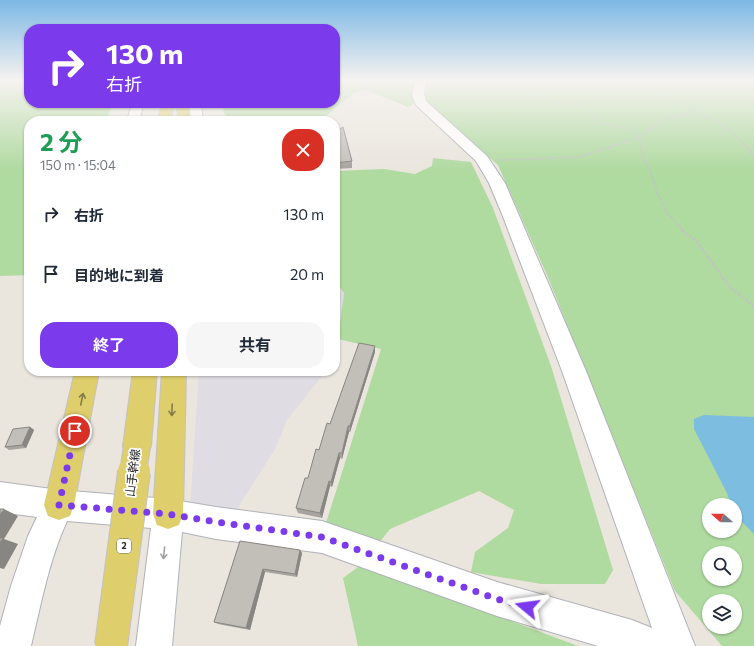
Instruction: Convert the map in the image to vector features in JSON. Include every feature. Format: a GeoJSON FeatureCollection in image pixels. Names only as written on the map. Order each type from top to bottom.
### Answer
{"type":"FeatureCollection","features":[{"type":"Feature","properties":{"kind":"main road"},"geometry":{"type":"LineString","coordinates":[[59,505],[86,376]]}},
{"type":"Feature","properties":{"kind":"main road","name":"山手幹線"},"geometry":{"type":"LineString","coordinates":[[111,646],[137,446],[144,376]]}},
{"type":"Feature","properties":{"kind":"main road"},"geometry":{"type":"LineString","coordinates":[[168,514],[174,376]]}},
{"type":"Feature","properties":{"kind":"street"},"geometry":{"type":"LineString","coordinates":[[430,111],[482,159],[497,183],[530,260],[574,372],[677,646]]}},
{"type":"Feature","properties":{"kind":"street"},"geometry":{"type":"LineString","coordinates":[[0,497],[59,505],[168,514],[322,537],[497,599],[632,638],[652,646]]}},
{"type":"Feature","properties":{"kind":"street"},"geometry":{"type":"LineString","coordinates":[[13,646],[28,586],[39,550],[59,505]]}},
{"type":"Feature","properties":{"kind":"street"},"geometry":{"type":"LineString","coordinates":[[154,646],[168,514]]}},
{"type":"Feature","properties":{"kind":"path"},"geometry":{"type":"LineString","coordinates":[[590,111],[592,120],[596,122],[627,128],[640,136],[643,157],[651,173],[657,193],[667,212],[681,229],[698,244],[728,285],[754,307]]}},
{"type":"Feature","properties":{"kind":"path"},"geometry":{"type":"LineString","coordinates":[[692,111],[714,119],[727,127],[754,156]]}},
{"type":"Feature","properties":{"kind":"path"},"geometry":{"type":"LineString","coordinates":[[482,159],[556,159],[580,156],[640,136],[648,130],[675,116],[698,114]]}},
{"type":"Feature","properties":{"kind":"shaded area"},"geometry":{"type":"Polygon","coordinates":[[[340,288],[344,293],[340,324],[340,288]]]}},
{"type":"Feature","properties":{"kind":"shaded area"},"geometry":{"type":"Polygon","coordinates":[[[199,376],[322,376],[287,420],[275,449],[234,514],[190,508],[199,376]]]}},
{"type":"Feature","properties":{"kind":"green space"},"geometry":{"type":"Polygon","coordinates":[[[0,111],[109,111],[108,116],[24,116],[24,275],[0,276],[0,111]]]}},
{"type":"Feature","properties":{"kind":"green space"},"geometry":{"type":"Polygon","coordinates":[[[224,111],[332,111],[326,116],[225,116],[224,111]]]}},
{"type":"Feature","properties":{"kind":"green space"},"geometry":{"type":"Polygon","coordinates":[[[435,111],[754,111],[754,646],[722,646],[712,634],[742,634],[742,594],[702,594],[702,623],[675,591],[547,275],[498,165],[435,111]]]}},
{"type":"Feature","properties":{"kind":"green space"},"geometry":{"type":"Polygon","coordinates":[[[433,158],[471,162],[493,208],[551,366],[613,570],[605,584],[541,584],[471,572],[475,552],[508,528],[514,510],[479,491],[390,529],[378,544],[326,523],[381,349],[340,339],[340,324],[344,293],[340,288],[340,171],[384,169],[415,174],[432,166],[433,158]]]}},
{"type":"Feature","properties":{"kind":"green space"},"geometry":{"type":"Polygon","coordinates":[[[361,565],[578,646],[358,646],[343,578],[361,565]]]}},
{"type":"Feature","properties":{"kind":"water"},"geometry":{"type":"Polygon","coordinates":[[[704,415],[754,417],[754,534],[742,522],[742,498],[729,498],[694,429],[694,419],[704,415]]]}},
{"type":"Feature","properties":{"kind":"building"},"geometry":{"type":"Polygon","coordinates":[[[343,127],[352,161],[340,162],[340,129],[343,127]]]}},
{"type":"Feature","properties":{"kind":"building"},"geometry":{"type":"Polygon","coordinates":[[[359,343],[375,346],[350,426],[348,426],[342,453],[339,453],[320,513],[296,508],[305,478],[308,478],[316,449],[319,450],[327,423],[330,424],[359,343]]]}},
{"type":"Feature","properties":{"kind":"building"},"geometry":{"type":"Polygon","coordinates":[[[30,427],[22,445],[5,447],[13,429],[30,427]]]}},
{"type":"Feature","properties":{"kind":"building"},"geometry":{"type":"Polygon","coordinates":[[[0,509],[4,509],[0,515],[0,509]]]}},
{"type":"Feature","properties":{"kind":"building"},"geometry":{"type":"Polygon","coordinates":[[[240,541],[300,550],[295,574],[263,569],[246,628],[214,622],[240,541]]]}},
{"type":"Feature","properties":{"kind":"route"},"geometry":{"type":"LineString","coordinates":[[75,431],[59,505],[168,514],[322,537],[497,599],[527,607]]}}]}
